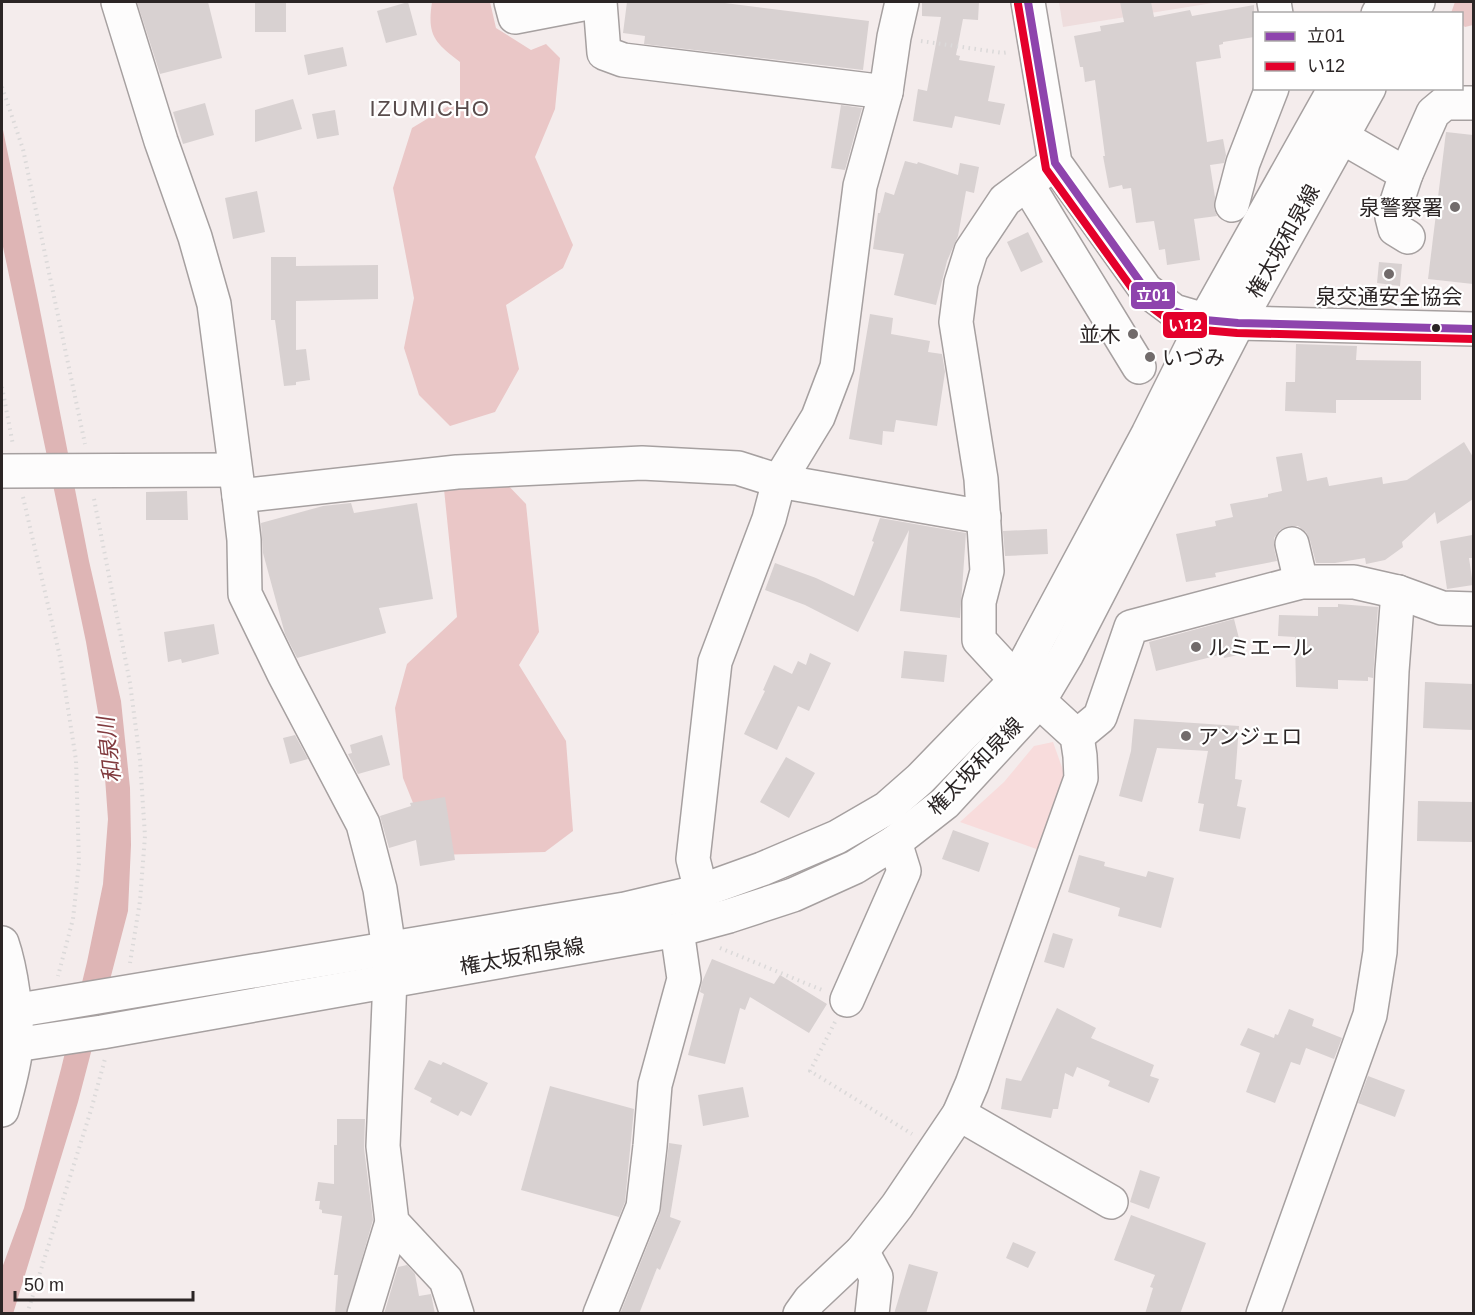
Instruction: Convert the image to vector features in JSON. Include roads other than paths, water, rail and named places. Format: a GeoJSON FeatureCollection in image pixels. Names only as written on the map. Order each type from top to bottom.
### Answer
{"type":"FeatureCollection","features":[{"type":"Feature","properties":{"kind":"street"},"geometry":{"type":"LineString","coordinates":[[118,2],[161,141],[195,237],[214,304],[244,540],[245,594],[284,674],[363,824],[380,889],[389,964],[383,1146],[392,1222],[364,1314]]}},
{"type":"Feature","properties":{"kind":"street"},"geometry":{"type":"LineString","coordinates":[[511,2],[515,17],[593,2]]}},
{"type":"Feature","properties":{"kind":"street"},"geometry":{"type":"LineString","coordinates":[[600,2],[604,53],[623,60],[886,92]]}},
{"type":"Feature","properties":{"kind":"street"},"geometry":{"type":"LineString","coordinates":[[701,891],[693,859],[716,662],[769,519],[779,481],[818,417],[837,367],[860,186],[886,92],[902,2]]}},
{"type":"Feature","properties":{"kind":"street"},"geometry":{"type":"LineString","coordinates":[[1028,2],[1055,163],[1146,290],[1174,311],[1205,320],[1238,323],[1473,328]]}},
{"type":"Feature","properties":{"kind":"street"},"geometry":{"type":"LineString","coordinates":[[1232,205],[1243,163],[1271,90]]}},
{"type":"Feature","properties":{"kind":"street","name":"権太坂和泉線"},"geometry":{"type":"LineString","coordinates":[[8,1013],[120,994],[677,930],[793,895],[855,867],[895,842],[945,803],[1027,690],[1148,434],[1205,320],[1334,90]]}},
{"type":"Feature","properties":{"kind":"street","name":"権太坂和泉線"},"geometry":{"type":"LineString","coordinates":[[9,1046],[107,1031],[701,891],[762,870],[837,837],[887,808],[1067,654],[1238,323],[1368,90]]}},
{"type":"Feature","properties":{"kind":"street"},"geometry":{"type":"LineString","coordinates":[[1408,237],[1395,230],[1392,218],[1407,174],[1433,113],[1445,103],[1473,104]]}},
{"type":"Feature","properties":{"kind":"street"},"geometry":{"type":"LineString","coordinates":[[1342,137],[1407,174]]}},
{"type":"Feature","properties":{"kind":"street"},"geometry":{"type":"LineString","coordinates":[[800,1314],[810,1300],[862,1251],[897,1206],[958,1114],[972,1084],[1081,778],[1077,736],[1027,690],[979,640],[979,602],[987,571],[984,517],[981,479],[956,322],[961,283],[971,251],[1005,200],[1055,163]]}},
{"type":"Feature","properties":{"kind":"street"},"geometry":{"type":"LineString","coordinates":[[1027,184],[1139,367]]}},
{"type":"Feature","properties":{"kind":"street"},"geometry":{"type":"LineString","coordinates":[[16,471],[86,470],[237,483],[642,463],[738,468],[779,481],[984,517]]}},
{"type":"Feature","properties":{"kind":"street"},"geometry":{"type":"LineString","coordinates":[[1292,543],[1301,582]]}},
{"type":"Feature","properties":{"kind":"street"},"geometry":{"type":"LineString","coordinates":[[1077,736],[1101,717],[1131,627],[1301,582],[1354,582],[1398,592],[1442,608],[1473,609]]}},
{"type":"Feature","properties":{"kind":"street"},"geometry":{"type":"LineString","coordinates":[[1263,1314],[1370,1015],[1380,952],[1392,671],[1398,592]]}},
{"type":"Feature","properties":{"kind":"street"},"geometry":{"type":"LineString","coordinates":[[847,1000],[904,871],[895,842]]}},
{"type":"Feature","properties":{"kind":"street"},"geometry":{"type":"LineString","coordinates":[[600,1314],[643,1207],[655,1085],[684,979],[677,930]]}},
{"type":"Feature","properties":{"kind":"street"},"geometry":{"type":"LineString","coordinates":[[2,944],[7,959],[9,1046],[2,1110]]}},
{"type":"Feature","properties":{"kind":"street"},"geometry":{"type":"LineString","coordinates":[[958,1114],[1111,1202]]}},
{"type":"Feature","properties":{"kind":"street"},"geometry":{"type":"LineString","coordinates":[[392,1222],[446,1280],[457,1314]]}},
{"type":"Feature","properties":{"kind":"street"},"geometry":{"type":"LineString","coordinates":[[862,1251],[876,1277],[872,1314]]}},
{"type":"Feature","properties":{"kind":"water","name":"和泉川"},"geometry":{"type":"Polygon","coordinates":[[[2,125],[89,561],[121,701],[130,788],[131,845],[128,911],[78,1102],[13,1314],[2,1313],[2,1268],[24,1208],[87,962],[103,884],[108,819],[102,736],[86,642],[2,242],[2,125]]]}},
{"type":"Feature","properties":{"kind":"place","name":"泉警察署"},"geometry":{"type":"Point","coordinates":[1455,207]}},
{"type":"Feature","properties":{"kind":"place","name":"泉交通安全協会"},"geometry":{"type":"Point","coordinates":[1389,274]}},
{"type":"Feature","properties":{"kind":"place","name":"並木"},"geometry":{"type":"Point","coordinates":[1133,334]}},
{"type":"Feature","properties":{"kind":"place","name":"いづみ"},"geometry":{"type":"Point","coordinates":[1150,357]}},
{"type":"Feature","properties":{"kind":"place","name":"ルミエール"},"geometry":{"type":"Point","coordinates":[1196,647]}},
{"type":"Feature","properties":{"kind":"place","name":"アンジェロ"},"geometry":{"type":"Point","coordinates":[1186,736]}},
{"type":"Feature","properties":{"kind":"district","name":"IZUMICHO"},"geometry":{"type":"Point","coordinates":[430,108]}}]}
